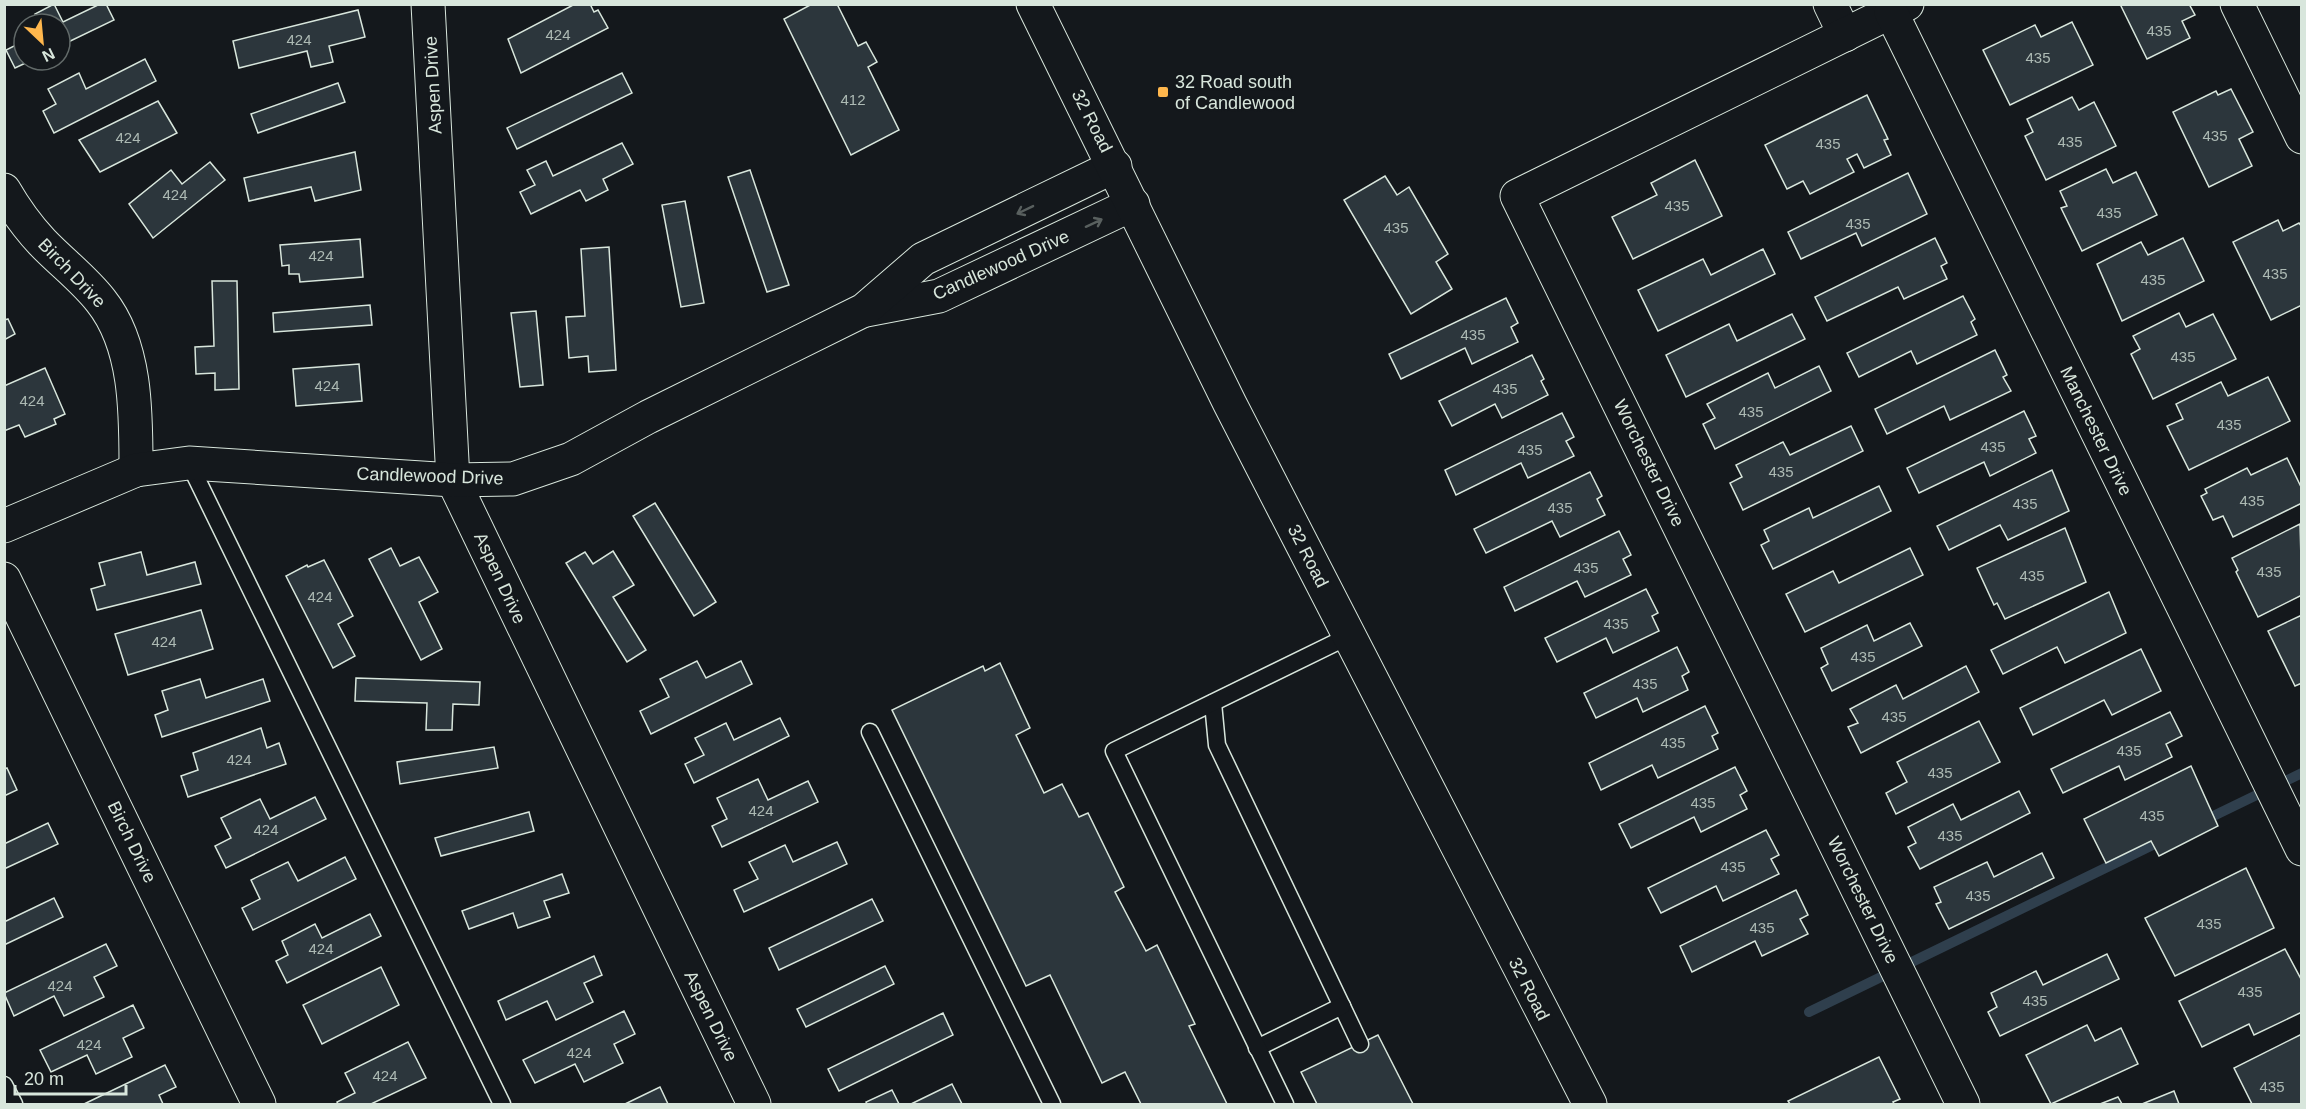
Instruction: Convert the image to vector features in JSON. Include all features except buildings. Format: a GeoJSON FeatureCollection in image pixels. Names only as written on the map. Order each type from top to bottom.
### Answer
{"type":"FeatureCollection","features":[{"type":"Feature","properties":{"kind":"street","name":"Aspen Drive"},"geometry":{"type":"LineString","coordinates":[[428,4],[453,480],[754,1104]]}},
{"type":"Feature","properties":{"kind":"street","name":"32 Road"},"geometry":{"type":"LineString","coordinates":[[1033,4],[1115,166],[1230,404],[1590,1104]]}},
{"type":"Feature","properties":{"kind":"street"},"geometry":{"type":"LineString","coordinates":[[1830,4],[1845,35]]}},
{"type":"Feature","properties":{"kind":"street"},"geometry":{"type":"LineString","coordinates":[[2237,4],[2301,136]]}},
{"type":"Feature","properties":{"kind":"street","name":"Worchester Drive"},"geometry":{"type":"LineString","coordinates":[[1899,8],[1517,196],[1964,1104]]}},
{"type":"Feature","properties":{"kind":"street","name":"Manchester Drive"},"geometry":{"type":"LineString","coordinates":[[1899,8],[2301,849]]}},
{"type":"Feature","properties":{"kind":"street","name":"Candlewood Drive"},"geometry":{"type":"LineString","coordinates":[[4,526],[136,470],[189,463],[453,480],[513,479],[572,459],[648,417],[864,310],[923,259],[1115,166]]}},
{"type":"Feature","properties":{"kind":"street","name":"Birch Drive"},"geometry":{"type":"LineString","coordinates":[[4,190],[27,225],[89,287],[110,313],[123,345],[132,381],[136,470]]}},
{"type":"Feature","properties":{"kind":"street","name":"Candlewood Drive"},"geometry":{"type":"LineString","coordinates":[[864,310],[939,296],[1133,204]]}},
{"type":"Feature","properties":{"kind":"street","name":"Birch Drive"},"geometry":{"type":"LineString","coordinates":[[4,579],[259,1104]]}},
{"type":"Feature","properties":{"kind":"lane"},"geometry":{"type":"LineString","coordinates":[[189,463],[502,1104]]}},
{"type":"Feature","properties":{"kind":"lane"},"geometry":{"type":"LineString","coordinates":[[1285,1104],[1114,751],[1349,636]]}},
{"type":"Feature","properties":{"kind":"lane"},"geometry":{"type":"LineString","coordinates":[[1213,703],[1217,744],[1360,1044]]}},
{"type":"Feature","properties":{"kind":"lane"},"geometry":{"type":"LineString","coordinates":[[870,732],[1052,1104]]}},
{"type":"Feature","properties":{"kind":"lane"},"geometry":{"type":"LineString","coordinates":[[1257,1048],[1342,1006]]}},
{"type":"Feature","properties":{"kind":"lane"},"geometry":{"type":"LineString","coordinates":[[4,1085],[14,1104]]}},
{"type":"Feature","properties":{"kind":"waterway"},"geometry":{"type":"LineString","coordinates":[[2201,822],[2302,773]]}},
{"type":"Feature","properties":{"kind":"waterway"},"geometry":{"type":"LineString","coordinates":[[1809,1012],[2165,839]]}},
{"type":"Feature","properties":{"kind":"place","name":"32 Road south of Candlewood"},"geometry":{"type":"Point","coordinates":[1163,92]}}]}
